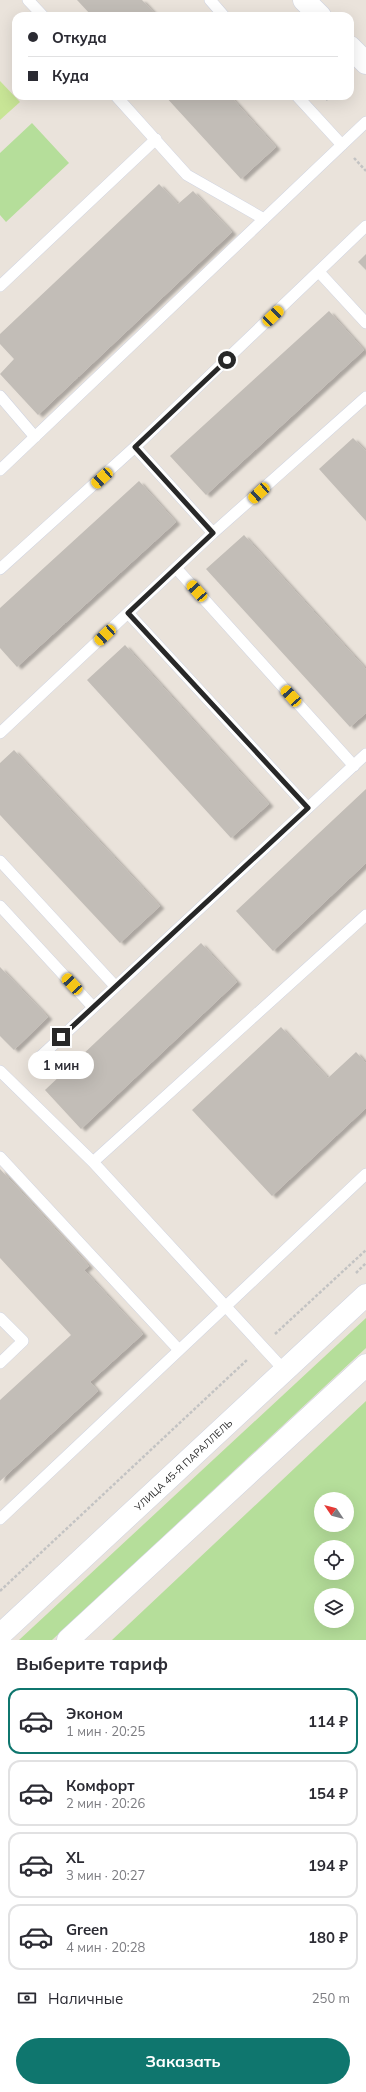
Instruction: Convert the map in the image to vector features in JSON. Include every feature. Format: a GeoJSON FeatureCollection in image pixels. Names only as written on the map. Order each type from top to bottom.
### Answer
{"type":"FeatureCollection","features":[{"type":"Feature","properties":{"kind":"main road"},"geometry":{"type":"LineString","coordinates":[[304,0],[316,12]]}},
{"type":"Feature","properties":{"kind":"main road"},"geometry":{"type":"LineString","coordinates":[[354,51],[366,63]]}},
{"type":"Feature","properties":{"kind":"main road","name":"УЛИЦА 45-Я ПАРАЛЛЕЛЬ"},"geometry":{"type":"LineString","coordinates":[[0,1635],[366,1295]]}},
{"type":"Feature","properties":{"kind":"main road"},"geometry":{"type":"LineString","coordinates":[[68,1640],[366,1365]]}},
{"type":"Feature","properties":{"kind":"lane"},"geometry":{"type":"LineString","coordinates":[[28,0],[39,12]]}},
{"type":"Feature","properties":{"kind":"lane"},"geometry":{"type":"LineString","coordinates":[[210,0],[220,12]]}},
{"type":"Feature","properties":{"kind":"lane"},"geometry":{"type":"LineString","coordinates":[[120,100],[187,174],[264,220]]}},
{"type":"Feature","properties":{"kind":"lane"},"geometry":{"type":"LineString","coordinates":[[301,100],[342,145]]}},
{"type":"Feature","properties":{"kind":"lane"},"geometry":{"type":"LineString","coordinates":[[0,470],[366,122]]}},
{"type":"Feature","properties":{"kind":"lane"},"geometry":{"type":"LineString","coordinates":[[0,286],[156,139]]}},
{"type":"Feature","properties":{"kind":"lane"},"geometry":{"type":"LineString","coordinates":[[0,569],[135,447],[366,226]]}},
{"type":"Feature","properties":{"kind":"lane"},"geometry":{"type":"LineString","coordinates":[[319,272],[366,323]]}},
{"type":"Feature","properties":{"kind":"lane"},"geometry":{"type":"LineString","coordinates":[[0,396],[35,437]]}},
{"type":"Feature","properties":{"kind":"lane"},"geometry":{"type":"LineString","coordinates":[[0,733],[213,533],[364,402]]}},
{"type":"Feature","properties":{"kind":"lane"},"geometry":{"type":"LineString","coordinates":[[135,447],[213,533]]}},
{"type":"Feature","properties":{"kind":"lane"},"geometry":{"type":"LineString","coordinates":[[176,568],[354,766]]}},
{"type":"Feature","properties":{"kind":"lane"},"geometry":{"type":"LineString","coordinates":[[128,613],[308,808]]}},
{"type":"Feature","properties":{"kind":"lane"},"geometry":{"type":"LineString","coordinates":[[40,1056],[366,754]]}},
{"type":"Feature","properties":{"kind":"lane"},"geometry":{"type":"LineString","coordinates":[[0,861],[114,986]]}},
{"type":"Feature","properties":{"kind":"lane"},"geometry":{"type":"LineString","coordinates":[[0,906],[93,1007]]}},
{"type":"Feature","properties":{"kind":"lane"},"geometry":{"type":"LineString","coordinates":[[93,1162],[366,915]]}},
{"type":"Feature","properties":{"kind":"lane"},"geometry":{"type":"LineString","coordinates":[[0,1071],[93,1162],[285,1371]]}},
{"type":"Feature","properties":{"kind":"lane"},"geometry":{"type":"LineString","coordinates":[[0,1157],[179,1350]]}},
{"type":"Feature","properties":{"kind":"lane"},"geometry":{"type":"LineString","coordinates":[[0,1519],[366,1174]]}},
{"type":"Feature","properties":{"kind":"lane"},"geometry":{"type":"LineString","coordinates":[[0,1318],[23,1341],[0,1363]]}},
{"type":"Feature","properties":{"kind":"path"},"geometry":{"type":"LineString","coordinates":[[0,1591],[366,1250]]}},
{"type":"Feature","properties":{"kind":"green space"},"geometry":{"type":"Polygon","coordinates":[[[0,81],[12,94],[12,100],[18,100],[20,102],[0,120],[0,81]]]}},
{"type":"Feature","properties":{"kind":"green space"},"geometry":{"type":"Polygon","coordinates":[[[32,123],[69,163],[6,222],[0,215],[0,153],[32,123]]]}},
{"type":"Feature","properties":{"kind":"green space"},"geometry":{"type":"Polygon","coordinates":[[[366,1318],[366,1348],[52,1640],[19,1640],[366,1318]]]}},
{"type":"Feature","properties":{"kind":"green space"},"geometry":{"type":"Polygon","coordinates":[[[366,1401],[366,1640],[112,1640],[366,1401]]]}},
{"type":"Feature","properties":{"kind":"building"},"geometry":{"type":"Polygon","coordinates":[[[77,0],[142,0],[153,12],[88,12],[77,0]]]}},
{"type":"Feature","properties":{"kind":"building"},"geometry":{"type":"Polygon","coordinates":[[[169,100],[234,100],[276,147],[241,179],[169,100]]]}},
{"type":"Feature","properties":{"kind":"building"},"geometry":{"type":"Polygon","coordinates":[[[159,184],[178,204],[193,191],[232,232],[38,415],[0,374],[14,359],[0,344],[0,334],[159,184]]]}},
{"type":"Feature","properties":{"kind":"building"},"geometry":{"type":"Polygon","coordinates":[[[366,254],[366,270],[358,262],[366,254]]]}},
{"type":"Feature","properties":{"kind":"building"},"geometry":{"type":"Polygon","coordinates":[[[329,311],[364,350],[206,495],[170,456],[329,311]]]}},
{"type":"Feature","properties":{"kind":"building"},"geometry":{"type":"Polygon","coordinates":[[[353,438],[366,451],[366,521],[319,469],[353,438]]]}},
{"type":"Feature","properties":{"kind":"building"},"geometry":{"type":"Polygon","coordinates":[[[139,481],[176,522],[17,667],[0,648],[0,608],[139,481]]]}},
{"type":"Feature","properties":{"kind":"building"},"geometry":{"type":"Polygon","coordinates":[[[244,535],[366,669],[366,713],[350,727],[206,569],[244,535]]]}},
{"type":"Feature","properties":{"kind":"building"},"geometry":{"type":"Polygon","coordinates":[[[125,645],[269,804],[231,838],[87,680],[125,645]]]}},
{"type":"Feature","properties":{"kind":"building"},"geometry":{"type":"Polygon","coordinates":[[[14,750],[160,906],[120,943],[0,815],[0,763],[14,750]]]}},
{"type":"Feature","properties":{"kind":"building"},"geometry":{"type":"Polygon","coordinates":[[[366,789],[366,863],[273,951],[236,911],[366,789]]]}},
{"type":"Feature","properties":{"kind":"building"},"geometry":{"type":"Polygon","coordinates":[[[201,943],[237,982],[81,1129],[45,1090],[201,943]]]}},
{"type":"Feature","properties":{"kind":"building"},"geometry":{"type":"Polygon","coordinates":[[[0,967],[48,1017],[14,1050],[0,1036],[0,967]]]}},
{"type":"Feature","properties":{"kind":"building"},"geometry":{"type":"Polygon","coordinates":[[[281,1027],[328,1078],[356,1052],[366,1063],[366,1108],[272,1196],[192,1110],[281,1027]]]}},
{"type":"Feature","properties":{"kind":"building"},"geometry":{"type":"Polygon","coordinates":[[[0,1169],[89,1266],[84,1270],[143,1334],[90,1382],[98,1391],[0,1481],[0,1400],[71,1335],[0,1258],[0,1169]]]}},
{"type":"Feature","properties":{"kind":"route"},"geometry":{"type":"LineString","coordinates":[[61,1037],[114,986],[308,808],[128,613],[213,533],[135,447],[227,360]]}}]}
